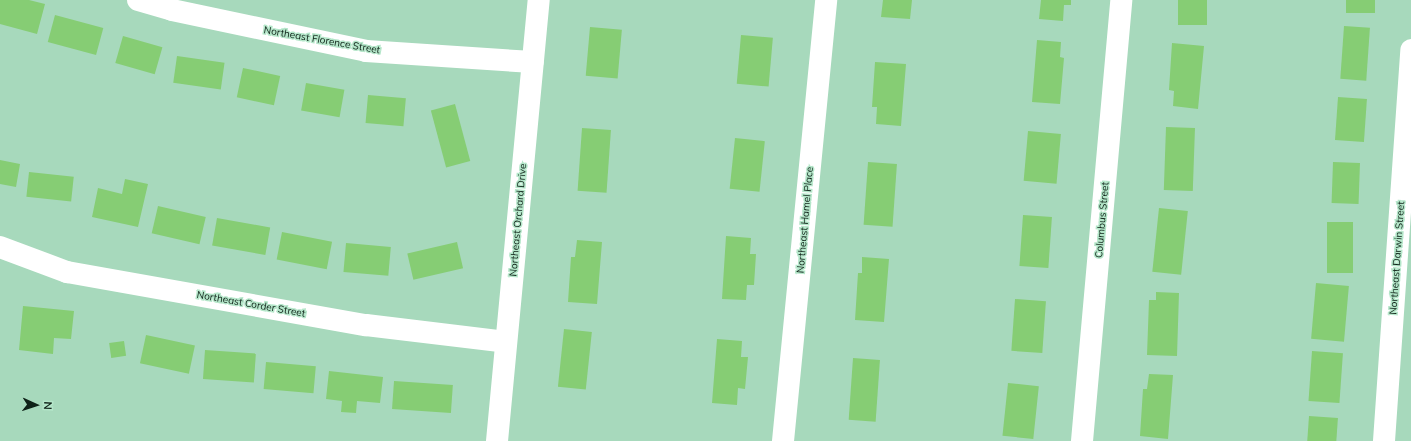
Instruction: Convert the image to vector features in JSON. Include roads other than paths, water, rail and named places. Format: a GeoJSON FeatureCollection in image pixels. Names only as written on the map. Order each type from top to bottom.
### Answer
{"type":"FeatureCollection","features":[{"type":"Feature","properties":{"kind":"street","name":"Northeast Florence Street"},"geometry":{"type":"LineString","coordinates":[[138,0],[172,10],[366,51],[533,62]]}},
{"type":"Feature","properties":{"kind":"street","name":"Northeast Orchard Drive"},"geometry":{"type":"LineString","coordinates":[[497,441],[539,0]]}},
{"type":"Feature","properties":{"kind":"street","name":"Northeast Hamel Place"},"geometry":{"type":"LineString","coordinates":[[784,441],[826,0]]}},
{"type":"Feature","properties":{"kind":"street","name":"Columbus Street"},"geometry":{"type":"LineString","coordinates":[[1082,441],[1121,0]]}},
{"type":"Feature","properties":{"kind":"street","name":"Northeast Darwin Street"},"geometry":{"type":"LineString","coordinates":[[1384,441],[1411,50]]}},
{"type":"Feature","properties":{"kind":"street","name":"Northeast Corder Street"},"geometry":{"type":"LineString","coordinates":[[0,247],[67,272],[366,325],[506,342]]}}]}
